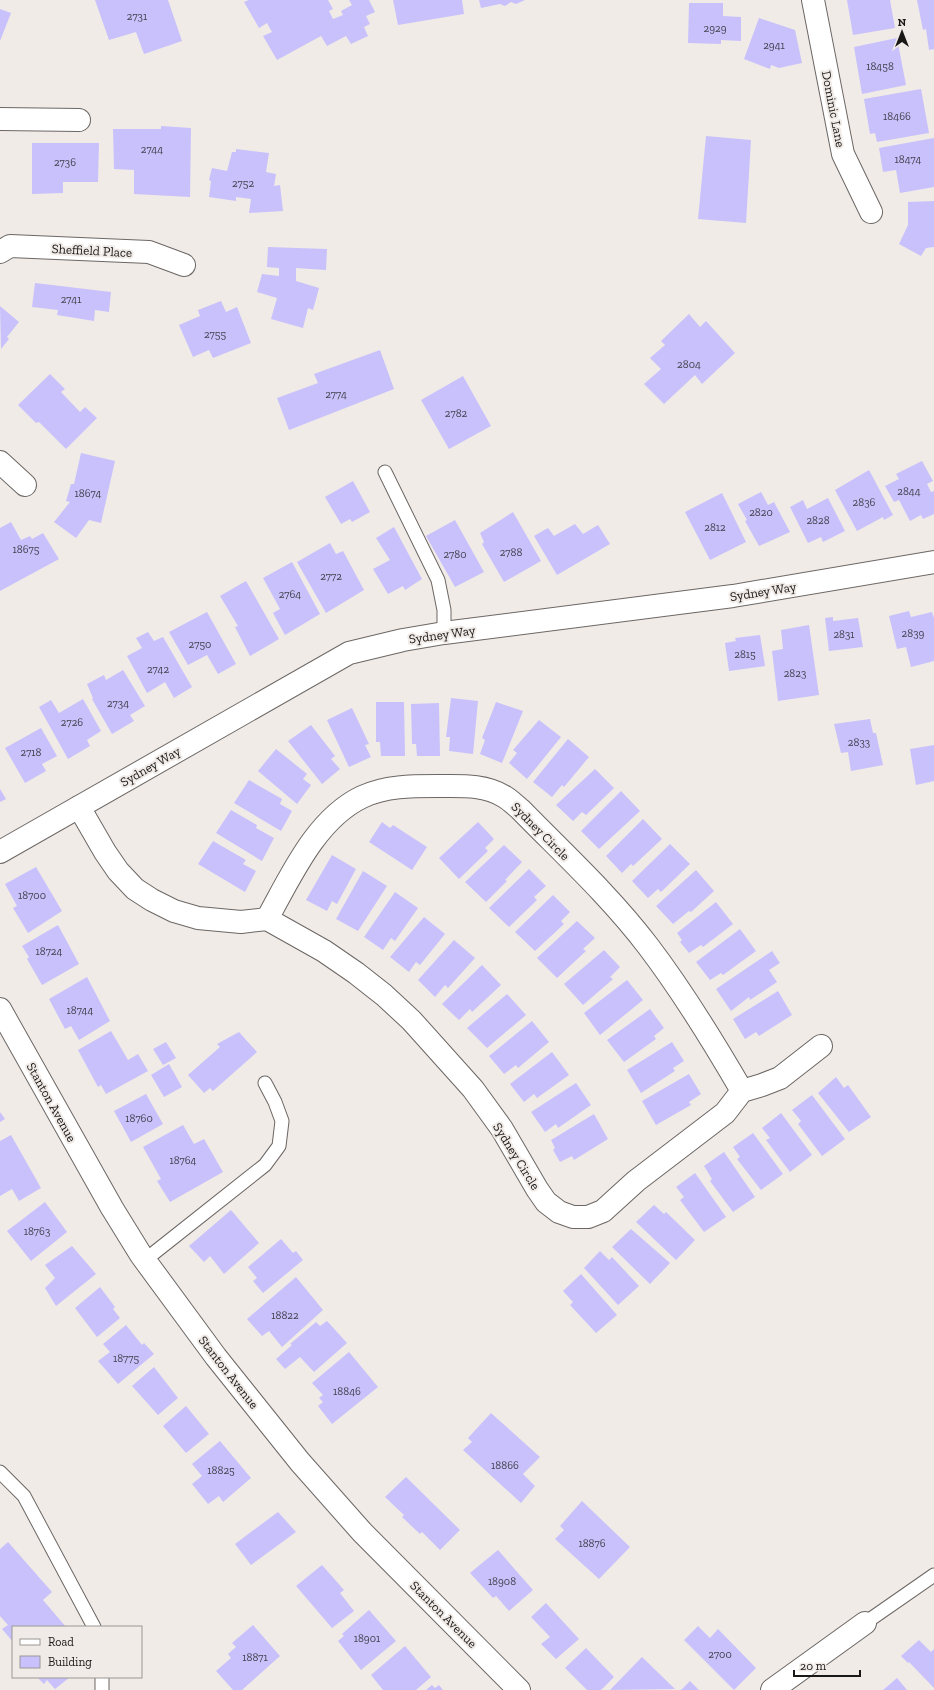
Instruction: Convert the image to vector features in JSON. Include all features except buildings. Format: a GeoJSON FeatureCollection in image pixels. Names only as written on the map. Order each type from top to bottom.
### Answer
{"type":"FeatureCollection","features":[{"type":"Feature","properties":{"kind":"street","name":"Dominic Lane"},"geometry":{"type":"LineString","coordinates":[[813,0],[843,154],[871,212]]}},
{"type":"Feature","properties":{"kind":"street"},"geometry":{"type":"LineString","coordinates":[[0,119],[79,120]]}},
{"type":"Feature","properties":{"kind":"street","name":"Sheffield Place"},"geometry":{"type":"LineString","coordinates":[[0,252],[10,246],[149,252],[184,265]]}},
{"type":"Feature","properties":{"kind":"street"},"geometry":{"type":"LineString","coordinates":[[0,462],[25,485]]}},
{"type":"Feature","properties":{"kind":"street","name":"Sydney Way"},"geometry":{"type":"LineString","coordinates":[[0,852],[349,654],[403,640],[444,633],[733,596],[934,562]]}},
{"type":"Feature","properties":{"kind":"street","name":"Sydney Circle"},"geometry":{"type":"LineString","coordinates":[[409,786],[471,786],[489,790],[505,797],[520,808],[614,906],[648,945],[709,1034],[742,1091],[725,1113],[636,1180],[603,1211],[588,1217],[573,1217],[559,1212],[546,1202],[502,1130],[473,1089],[411,1020],[356,973],[324,952],[267,919],[315,837],[327,822],[346,806],[364,796],[385,790],[409,786]]}},
{"type":"Feature","properties":{"kind":"street"},"geometry":{"type":"LineString","coordinates":[[79,807],[105,852],[118,870],[135,889],[152,900],[174,911],[198,918],[241,922],[267,919]]}},
{"type":"Feature","properties":{"kind":"street","name":"Stanton Avenue"},"geometry":{"type":"LineString","coordinates":[[0,1009],[112,1208],[145,1260],[216,1357],[300,1462],[362,1532],[519,1690]]}},
{"type":"Feature","properties":{"kind":"street"},"geometry":{"type":"LineString","coordinates":[[742,1091],[780,1078],[821,1046]]}},
{"type":"Feature","properties":{"kind":"street"},"geometry":{"type":"LineString","coordinates":[[772,1690],[865,1623]]}},
{"type":"Feature","properties":{"kind":"lane"},"geometry":{"type":"LineString","coordinates":[[385,472],[438,580],[444,610],[444,633]]}},
{"type":"Feature","properties":{"kind":"lane"},"geometry":{"type":"LineString","coordinates":[[145,1260],[265,1165],[279,1146],[282,1121],[275,1102],[265,1084]]}},
{"type":"Feature","properties":{"kind":"lane"},"geometry":{"type":"LineString","coordinates":[[0,1472],[24,1496],[93,1626]]}},
{"type":"Feature","properties":{"kind":"lane"},"geometry":{"type":"LineString","coordinates":[[865,1623],[934,1575]]}},
{"type":"Feature","properties":{"kind":"lane"},"geometry":{"type":"LineString","coordinates":[[102,1678],[102,1690]]}}]}
